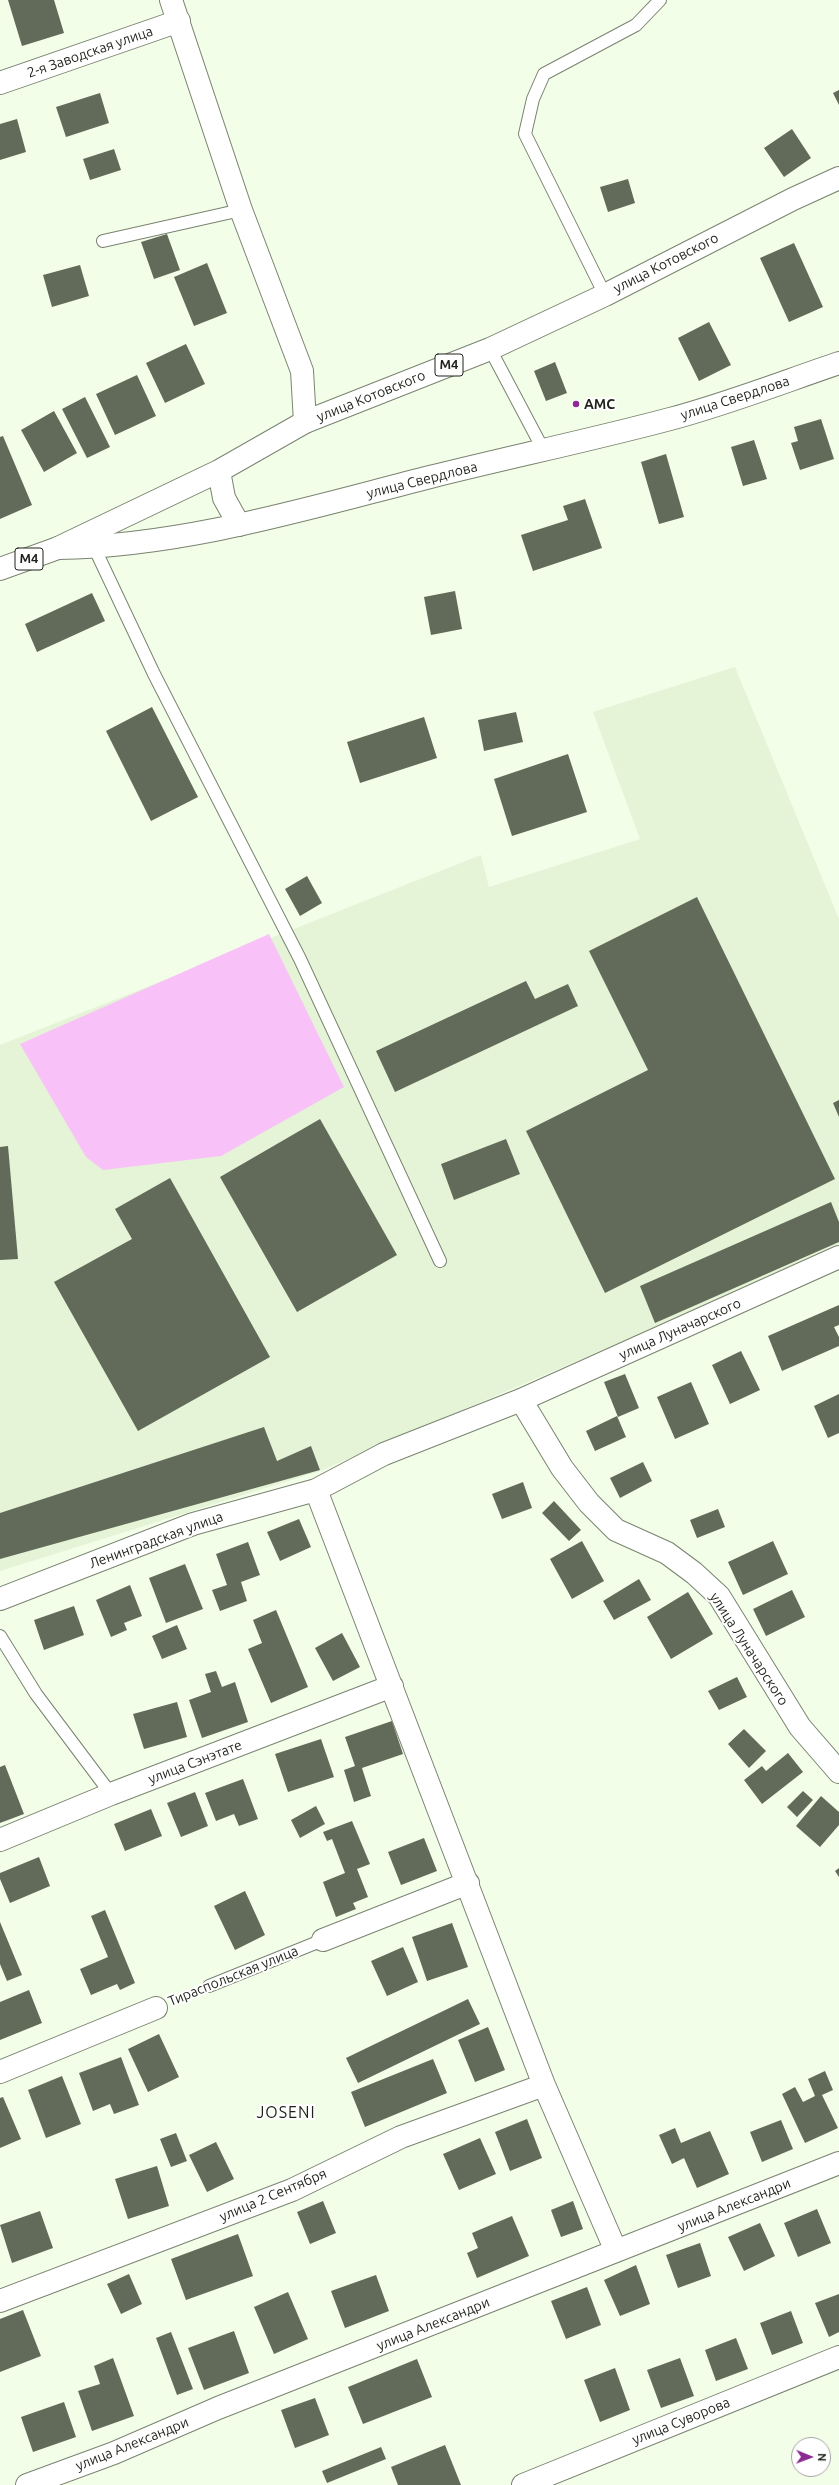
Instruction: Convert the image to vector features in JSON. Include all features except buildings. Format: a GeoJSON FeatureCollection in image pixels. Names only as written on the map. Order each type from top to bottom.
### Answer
{"type":"FeatureCollection","features":[{"type":"Feature","properties":{"kind":"main road"},"geometry":{"type":"LineString","coordinates":[[171,0],[241,210],[302,371],[305,422]]}},
{"type":"Feature","properties":{"kind":"main road","name":"2-я Заводская улица"},"geometry":{"type":"LineString","coordinates":[[0,83],[179,21]]}},
{"type":"Feature","properties":{"kind":"main road","name":"улица Котовского"},"geometry":{"type":"LineString","coordinates":[[58,548],[219,471],[305,422],[490,349],[605,295],[786,202],[839,178]]}},
{"type":"Feature","properties":{"kind":"main road","name":"улица Свердлова"},"geometry":{"type":"LineString","coordinates":[[0,569],[58,548],[94,547],[161,539],[239,525],[672,418],[839,363]]}},
{"type":"Feature","properties":{"kind":"main road"},"geometry":{"type":"LineString","coordinates":[[219,471],[224,498],[239,525]]}},
{"type":"Feature","properties":{"kind":"main road","name":"улица Луначарского"},"geometry":{"type":"LineString","coordinates":[[316,1490],[384,1454],[521,1400],[839,1257]]}},
{"type":"Feature","properties":{"kind":"main road","name":"улица Луначарского"},"geometry":{"type":"LineString","coordinates":[[521,1400],[562,1468],[589,1503],[616,1530],[667,1553],[694,1573],[719,1596],[800,1727],[839,1772]]}},
{"type":"Feature","properties":{"kind":"main road"},"geometry":{"type":"LineString","coordinates":[[316,1490],[468,1883],[544,2085],[616,2251]]}},
{"type":"Feature","properties":{"kind":"main road","name":"Ленинградская улица"},"geometry":{"type":"LineString","coordinates":[[0,1599],[193,1524],[316,1490]]}},
{"type":"Feature","properties":{"kind":"main road","name":"улица Сэнэтате"},"geometry":{"type":"LineString","coordinates":[[0,1840],[111,1794],[392,1686]]}},
{"type":"Feature","properties":{"kind":"main road","name":"Тираспольская улица"},"geometry":{"type":"LineString","coordinates":[[323,1940],[468,1883]]}},
{"type":"Feature","properties":{"kind":"main road","name":"Тираспольская улица"},"geometry":{"type":"LineString","coordinates":[[0,2072],[156,2008]]}},
{"type":"Feature","properties":{"kind":"main road","name":"улица 2 Сентября"},"geometry":{"type":"LineString","coordinates":[[0,2301],[292,2190],[401,2137],[544,2085]]}},
{"type":"Feature","properties":{"kind":"main road","name":"улица Александри"},"geometry":{"type":"LineString","coordinates":[[27,2485],[114,2453],[218,2408],[839,2163]]}},
{"type":"Feature","properties":{"kind":"main road","name":"улица Суворова"},"geometry":{"type":"LineString","coordinates":[[523,2485],[555,2479],[839,2357]]}},
{"type":"Feature","properties":{"kind":"lane"},"geometry":{"type":"LineString","coordinates":[[605,295],[525,134],[533,99],[544,74],[636,25],[660,0]]}},
{"type":"Feature","properties":{"kind":"lane"},"geometry":{"type":"LineString","coordinates":[[103,241],[241,210]]}},
{"type":"Feature","properties":{"kind":"lane"},"geometry":{"type":"LineString","coordinates":[[490,349],[544,450]]}},
{"type":"Feature","properties":{"kind":"lane"},"geometry":{"type":"LineString","coordinates":[[94,547],[154,674],[300,959],[440,1261]]}},
{"type":"Feature","properties":{"kind":"lane"},"geometry":{"type":"LineString","coordinates":[[0,1636],[36,1694],[111,1794]]}},
{"type":"Feature","properties":{"kind":"lane","name":"Тираспольская улица"},"geometry":{"type":"LineString","coordinates":[[208,1986],[323,1940]]}},
{"type":"Feature","properties":{"kind":"path","name":"Тираспольская улица"},"geometry":{"type":"LineString","coordinates":[[156,2008],[208,1986]]}},
{"type":"Feature","properties":{"kind":"shaded area"},"geometry":{"type":"Polygon","coordinates":[[[735,667],[839,919],[839,1244],[647,1331],[320,1471],[0,1571],[0,1045],[481,855],[489,887],[640,839],[593,712],[735,667]]]}},
{"type":"Feature","properties":{"kind":"shaded area"},"geometry":{"type":"Polygon","coordinates":[[[269,934],[344,1087],[221,1156],[103,1170],[86,1157],[20,1044],[269,934]]]}},
{"type":"Feature","properties":{"kind":"place","name":"AMC"},"geometry":{"type":"Point","coordinates":[576,404]}},
{"type":"Feature","properties":{"kind":"district","name":"JOSENI"},"geometry":{"type":"Point","coordinates":[286,2113]}}]}
